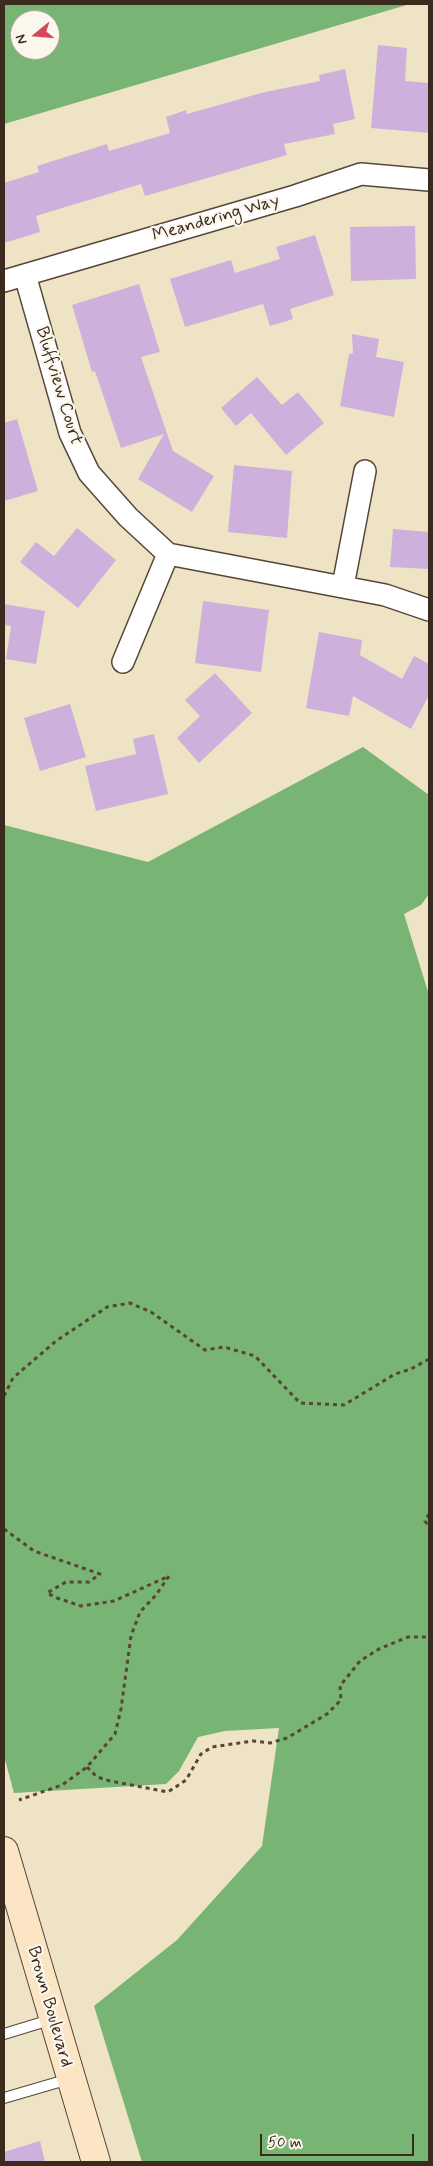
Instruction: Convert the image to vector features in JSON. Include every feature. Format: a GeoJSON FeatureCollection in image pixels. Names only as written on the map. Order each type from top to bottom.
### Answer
{"type":"FeatureCollection","features":[{"type":"Feature","properties":{"kind":"street","name":"Meandering Way"},"geometry":{"type":"LineString","coordinates":[[4,281],[295,196],[361,174],[429,180]]}},
{"type":"Feature","properties":{"kind":"street","name":"Bluffview Court"},"geometry":{"type":"LineString","coordinates":[[25,274],[70,433],[89,473],[128,516],[168,554]]}},
{"type":"Feature","properties":{"kind":"street"},"geometry":{"type":"LineString","coordinates":[[344,586],[365,471]]}},
{"type":"Feature","properties":{"kind":"street"},"geometry":{"type":"LineString","coordinates":[[123,662],[168,554],[344,586],[385,595],[429,610]]}},
{"type":"Feature","properties":{"kind":"street","name":"Brown Boulevard"},"geometry":{"type":"LineString","coordinates":[[4,1851],[96,2162]]}},
{"type":"Feature","properties":{"kind":"lane"},"geometry":{"type":"LineString","coordinates":[[4,2034],[53,2020]]}},
{"type":"Feature","properties":{"kind":"lane"},"geometry":{"type":"LineString","coordinates":[[4,2098],[70,2079]]}},
{"type":"Feature","properties":{"kind":"path"},"geometry":{"type":"LineString","coordinates":[[4,1396],[13,1378],[56,1340],[106,1307],[130,1303],[151,1312],[205,1350],[224,1347],[255,1356],[300,1404],[344,1405],[395,1374],[411,1369],[429,1359]]}},
{"type":"Feature","properties":{"kind":"path"},"geometry":{"type":"LineString","coordinates":[[429,1514],[425,1521],[429,1527]]}},
{"type":"Feature","properties":{"kind":"path"},"geometry":{"type":"LineString","coordinates":[[4,1529],[34,1551],[100,1574],[89,1582],[66,1582],[47,1593],[81,1606],[114,1601],[169,1576],[156,1595],[140,1612],[130,1636],[121,1709],[115,1734],[87,1767],[62,1785],[19,1800]]}},
{"type":"Feature","properties":{"kind":"path"},"geometry":{"type":"LineString","coordinates":[[87,1767],[97,1776],[110,1781],[168,1792],[186,1780],[201,1754],[212,1747],[230,1746],[253,1741],[270,1743],[286,1738],[327,1714],[341,1700],[340,1686],[360,1661],[379,1649],[408,1637],[429,1637]]}},
{"type":"Feature","properties":{"kind":"green space"},"geometry":{"type":"Polygon","coordinates":[[[4,4],[410,4],[4,124],[4,4]]]}},
{"type":"Feature","properties":{"kind":"green space"},"geometry":{"type":"Polygon","coordinates":[[[363,747],[429,795],[429,894],[421,905],[404,914],[429,995],[429,2162],[142,2162],[94,2006],[177,1940],[262,1846],[279,1728],[225,1731],[198,1737],[179,1771],[166,1784],[14,1793],[4,1756],[4,825],[148,862],[363,747]]]}},
{"type":"Feature","properties":{"kind":"building"},"geometry":{"type":"Polygon","coordinates":[[[378,45],[407,48],[405,81],[429,83],[429,133],[371,128],[378,45]]]}},
{"type":"Feature","properties":{"kind":"building"},"geometry":{"type":"Polygon","coordinates":[[[345,69],[355,119],[333,124],[335,134],[284,144],[287,155],[145,196],[141,184],[36,216],[40,232],[4,243],[4,183],[39,172],[37,166],[107,144],[109,151],[170,133],[166,117],[186,110],[187,114],[265,92],[320,81],[319,75],[345,69]]]}},
{"type":"Feature","properties":{"kind":"building"},"geometry":{"type":"Polygon","coordinates":[[[415,226],[416,279],[351,281],[350,227],[415,226]]]}},
{"type":"Feature","properties":{"kind":"building"},"geometry":{"type":"Polygon","coordinates":[[[315,235],[334,295],[290,309],[293,319],[270,326],[263,304],[185,327],[170,279],[231,260],[235,273],[280,259],[276,247],[315,235]]]}},
{"type":"Feature","properties":{"kind":"building"},"geometry":{"type":"Polygon","coordinates":[[[139,284],[160,352],[141,357],[173,451],[214,476],[192,512],[138,479],[164,434],[121,448],[95,371],[92,372],[72,305],[139,284]]]}},
{"type":"Feature","properties":{"kind":"building"},"geometry":{"type":"Polygon","coordinates":[[[352,334],[379,339],[376,357],[404,362],[394,417],[340,406],[349,354],[353,353],[352,334]]]}},
{"type":"Feature","properties":{"kind":"building"},"geometry":{"type":"Polygon","coordinates":[[[257,377],[282,405],[298,392],[324,423],[286,455],[251,413],[236,426],[221,408],[257,377]]]}},
{"type":"Feature","properties":{"kind":"building"},"geometry":{"type":"Polygon","coordinates":[[[17,419],[38,491],[4,501],[4,423],[17,419]]]}},
{"type":"Feature","properties":{"kind":"building"},"geometry":{"type":"Polygon","coordinates":[[[234,465],[292,471],[287,538],[228,532],[234,465]]]}},
{"type":"Feature","properties":{"kind":"building"},"geometry":{"type":"Polygon","coordinates":[[[77,528],[116,560],[78,608],[20,562],[36,542],[54,556],[77,528]]]}},
{"type":"Feature","properties":{"kind":"building"},"geometry":{"type":"Polygon","coordinates":[[[393,529],[429,532],[429,569],[390,567],[393,529]]]}},
{"type":"Feature","properties":{"kind":"building"},"geometry":{"type":"Polygon","coordinates":[[[203,601],[269,610],[261,672],[195,663],[203,601]]]}},
{"type":"Feature","properties":{"kind":"building"},"geometry":{"type":"Polygon","coordinates":[[[4,604],[45,611],[36,664],[6,659],[11,626],[4,625],[4,604]]]}},
{"type":"Feature","properties":{"kind":"building"},"geometry":{"type":"Polygon","coordinates":[[[319,632],[362,640],[360,655],[402,679],[414,656],[429,664],[429,695],[411,729],[353,696],[349,716],[306,708],[319,632]]]}},
{"type":"Feature","properties":{"kind":"building"},"geometry":{"type":"Polygon","coordinates":[[[215,673],[252,713],[199,763],[177,738],[200,716],[185,700],[215,673]]]}},
{"type":"Feature","properties":{"kind":"building"},"geometry":{"type":"Polygon","coordinates":[[[70,704],[86,757],[40,771],[24,718],[70,704]]]}},
{"type":"Feature","properties":{"kind":"building"},"geometry":{"type":"Polygon","coordinates":[[[154,734],[168,794],[96,811],[85,766],[136,754],[133,739],[154,734]]]}},
{"type":"Feature","properties":{"kind":"building"},"geometry":{"type":"Polygon","coordinates":[[[40,2141],[45,2162],[4,2162],[4,2152],[40,2141]]]}}]}
